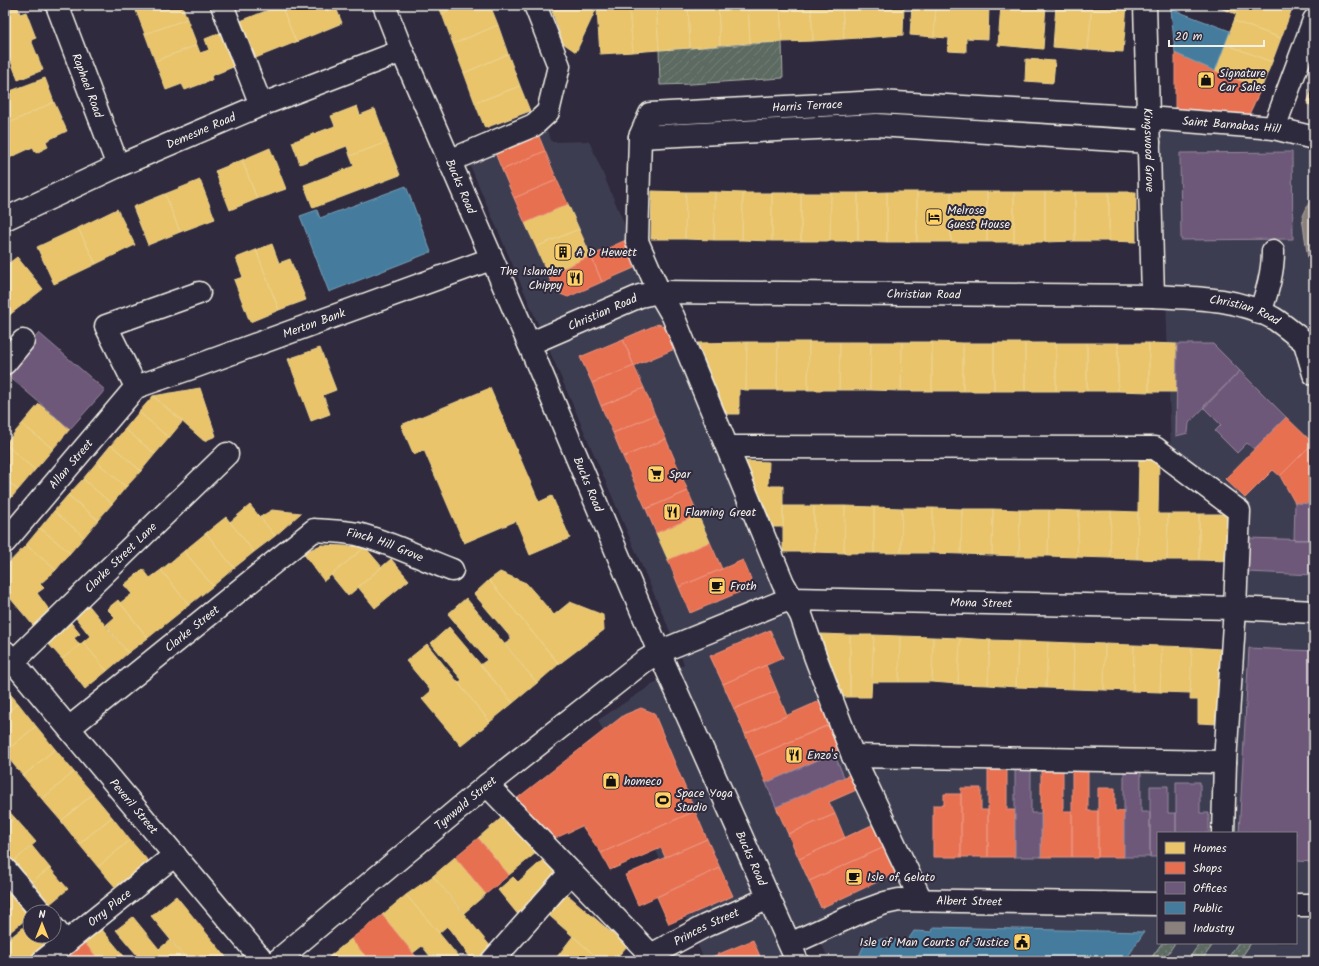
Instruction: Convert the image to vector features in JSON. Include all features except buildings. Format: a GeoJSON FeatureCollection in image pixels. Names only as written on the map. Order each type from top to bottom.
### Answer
{"type":"FeatureCollection","features":[{"type":"Feature","properties":{"kind":"street","name":"Raphael Road"},"geometry":{"type":"LineString","coordinates":[[57,5],[118,166]]}},
{"type":"Feature","properties":{"kind":"street"},"geometry":{"type":"LineString","coordinates":[[222,5],[260,105]]}},
{"type":"Feature","properties":{"kind":"street","name":"Bucks Road"},"geometry":{"type":"LineString","coordinates":[[384,5],[402,51],[529,344],[659,652],[794,953]]}},
{"type":"Feature","properties":{"kind":"street"},"geometry":{"type":"LineString","coordinates":[[449,161],[534,125],[548,112],[559,66],[535,5]]}},
{"type":"Feature","properties":{"kind":"street","name":"Kingswood Grove"},"geometry":{"type":"LineString","coordinates":[[1145,5],[1153,296]]}},
{"type":"Feature","properties":{"kind":"street"},"geometry":{"type":"LineString","coordinates":[[1274,128],[1314,20]]}},
{"type":"Feature","properties":{"kind":"street","name":"Demesne Road"},"geometry":{"type":"LineString","coordinates":[[5,218],[118,166],[260,105],[402,51]]}},
{"type":"Feature","properties":{"kind":"street","name":"Harris Terrace"},"geometry":{"type":"LineString","coordinates":[[921,900],[854,756],[815,656],[801,615],[783,583],[673,316],[659,292],[637,241],[640,137],[650,114],[879,102],[1148,118]]}},
{"type":"Feature","properties":{"kind":"street","name":"Saint Barnabas Hill"},"geometry":{"type":"LineString","coordinates":[[1148,118],[1274,128],[1314,138]]}},
{"type":"Feature","properties":{"kind":"street"},"geometry":{"type":"LineString","coordinates":[[640,137],[877,125],[1149,142]]}},
{"type":"Feature","properties":{"kind":"street"},"geometry":{"type":"LineString","coordinates":[[1260,313],[1269,287],[1274,266],[1274,251]]}},
{"type":"Feature","properties":{"kind":"street","name":"Merton Bank"},"geometry":{"type":"LineString","coordinates":[[136,387],[491,259]]}},
{"type":"Feature","properties":{"kind":"street","name":"Christian Road"},"geometry":{"type":"LineString","coordinates":[[529,344],[640,296],[659,292],[1153,296],[1210,299],[1245,306],[1273,318],[1310,346]]}},
{"type":"Feature","properties":{"kind":"street"},"geometry":{"type":"LineString","coordinates":[[136,387],[106,326],[199,293]]}},
{"type":"Feature","properties":{"kind":"street"},"geometry":{"type":"LineString","coordinates":[[5,363],[23,341]]}},
{"type":"Feature","properties":{"kind":"street"},"geometry":{"type":"LineString","coordinates":[[1310,346],[1314,374]]}},
{"type":"Feature","properties":{"kind":"street","name":"Allan Street"},"geometry":{"type":"LineString","coordinates":[[5,542],[136,387]]}},
{"type":"Feature","properties":{"kind":"street"},"geometry":{"type":"LineString","coordinates":[[728,447],[1155,448],[1239,511],[1235,608],[1225,762],[1223,832]]}},
{"type":"Feature","properties":{"kind":"street","name":"Clarke Street Lane"},"geometry":{"type":"LineString","coordinates":[[9,657],[227,454]]}},
{"type":"Feature","properties":{"kind":"street","name":"Finch Hill Grove"},"geometry":{"type":"LineString","coordinates":[[314,530],[356,533],[393,544],[419,557],[452,570]]}},
{"type":"Feature","properties":{"kind":"street","name":"Clarke Street"},"geometry":{"type":"LineString","coordinates":[[69,728],[290,551],[314,530]]}},
{"type":"Feature","properties":{"kind":"street","name":"Mona Street"},"geometry":{"type":"LineString","coordinates":[[659,652],[792,599],[1235,608],[1314,612]]}},
{"type":"Feature","properties":{"kind":"street","name":"Tynwald Street"},"geometry":{"type":"LineString","coordinates":[[277,961],[487,785],[643,662],[659,652]]}},
{"type":"Feature","properties":{"kind":"street","name":"Peveril Street"},"geometry":{"type":"LineString","coordinates":[[9,657],[264,961]]}},
{"type":"Feature","properties":{"kind":"street"},"geometry":{"type":"LineString","coordinates":[[854,756],[1225,762]]}},
{"type":"Feature","properties":{"kind":"street"},"geometry":{"type":"LineString","coordinates":[[487,785],[571,872],[649,958]]}},
{"type":"Feature","properties":{"kind":"street","name":"Orry Place"},"geometry":{"type":"LineString","coordinates":[[62,934],[175,855]]}},
{"type":"Feature","properties":{"kind":"street"},"geometry":{"type":"LineString","coordinates":[[5,869],[34,904]]}},
{"type":"Feature","properties":{"kind":"street"},"geometry":{"type":"LineString","coordinates":[[492,961],[571,872]]}},
{"type":"Feature","properties":{"kind":"street","name":"Princes Street"},"geometry":{"type":"LineString","coordinates":[[649,958],[705,926],[769,898]]}},
{"type":"Feature","properties":{"kind":"street","name":"Albert Street"},"geometry":{"type":"LineString","coordinates":[[794,953],[863,911],[885,902],[899,900],[1157,904]]}},
{"type":"Feature","properties":{"kind":"street"},"geometry":{"type":"LineString","coordinates":[[1297,905],[1314,905]]}},
{"type":"Feature","properties":{"kind":"street","name":"Orry Place"},"geometry":{"type":"LineString","coordinates":[[43,961],[54,944]]}},
{"type":"Feature","properties":{"kind":"shaded area"},"geometry":{"type":"Polygon","coordinates":[[[1160,111],[1314,129],[1314,961],[829,961],[820,940],[776,961],[705,961],[598,720],[684,664],[469,163],[544,124],[552,142],[589,141],[849,749],[1232,756],[1246,509],[1171,454],[1160,111]]]}},
{"type":"Feature","properties":{"kind":"green space"},"geometry":{"type":"Polygon","coordinates":[[[782,42],[783,78],[660,85],[659,50],[782,42]]]}},
{"type":"Feature","properties":{"kind":"green space"},"geometry":{"type":"Polygon","coordinates":[[[1161,944],[1174,944],[1163,961],[1149,961],[1161,944]]]}},
{"type":"Feature","properties":{"kind":"green space"},"geometry":{"type":"Polygon","coordinates":[[[1199,944],[1213,944],[1201,961],[1187,961],[1199,944]]]}},
{"type":"Feature","properties":{"kind":"green space"},"geometry":{"type":"Polygon","coordinates":[[[1237,944],[1250,944],[1239,961],[1226,961],[1237,944]]]}},
{"type":"Feature","properties":{"kind":"place","name":"Signature Car Sales"},"geometry":{"type":"Point","coordinates":[1206,80]}},
{"type":"Feature","properties":{"kind":"place","name":"Melrose Guest House"},"geometry":{"type":"Point","coordinates":[934,217]}},
{"type":"Feature","properties":{"kind":"place","name":"A D Hewett"},"geometry":{"type":"Point","coordinates":[563,252]}},
{"type":"Feature","properties":{"kind":"place","name":"The Islander Chippy"},"geometry":{"type":"Point","coordinates":[575,278]}},
{"type":"Feature","properties":{"kind":"place","name":"Spar"},"geometry":{"type":"Point","coordinates":[656,474]}},
{"type":"Feature","properties":{"kind":"place","name":"Flaming Great"},"geometry":{"type":"Point","coordinates":[672,512]}},
{"type":"Feature","properties":{"kind":"place","name":"Froth"},"geometry":{"type":"Point","coordinates":[717,586]}},
{"type":"Feature","properties":{"kind":"place","name":"Enzo's"},"geometry":{"type":"Point","coordinates":[794,755]}},
{"type":"Feature","properties":{"kind":"place","name":"homeco"},"geometry":{"type":"Point","coordinates":[611,781]}},
{"type":"Feature","properties":{"kind":"place","name":"Space Yoga Studio"},"geometry":{"type":"Point","coordinates":[663,800]}},
{"type":"Feature","properties":{"kind":"place","name":"Isle of Gelato"},"geometry":{"type":"Point","coordinates":[854,877]}},
{"type":"Feature","properties":{"kind":"place","name":"Isle of Man Courts of Justice"},"geometry":{"type":"Point","coordinates":[1022,942]}}]}
